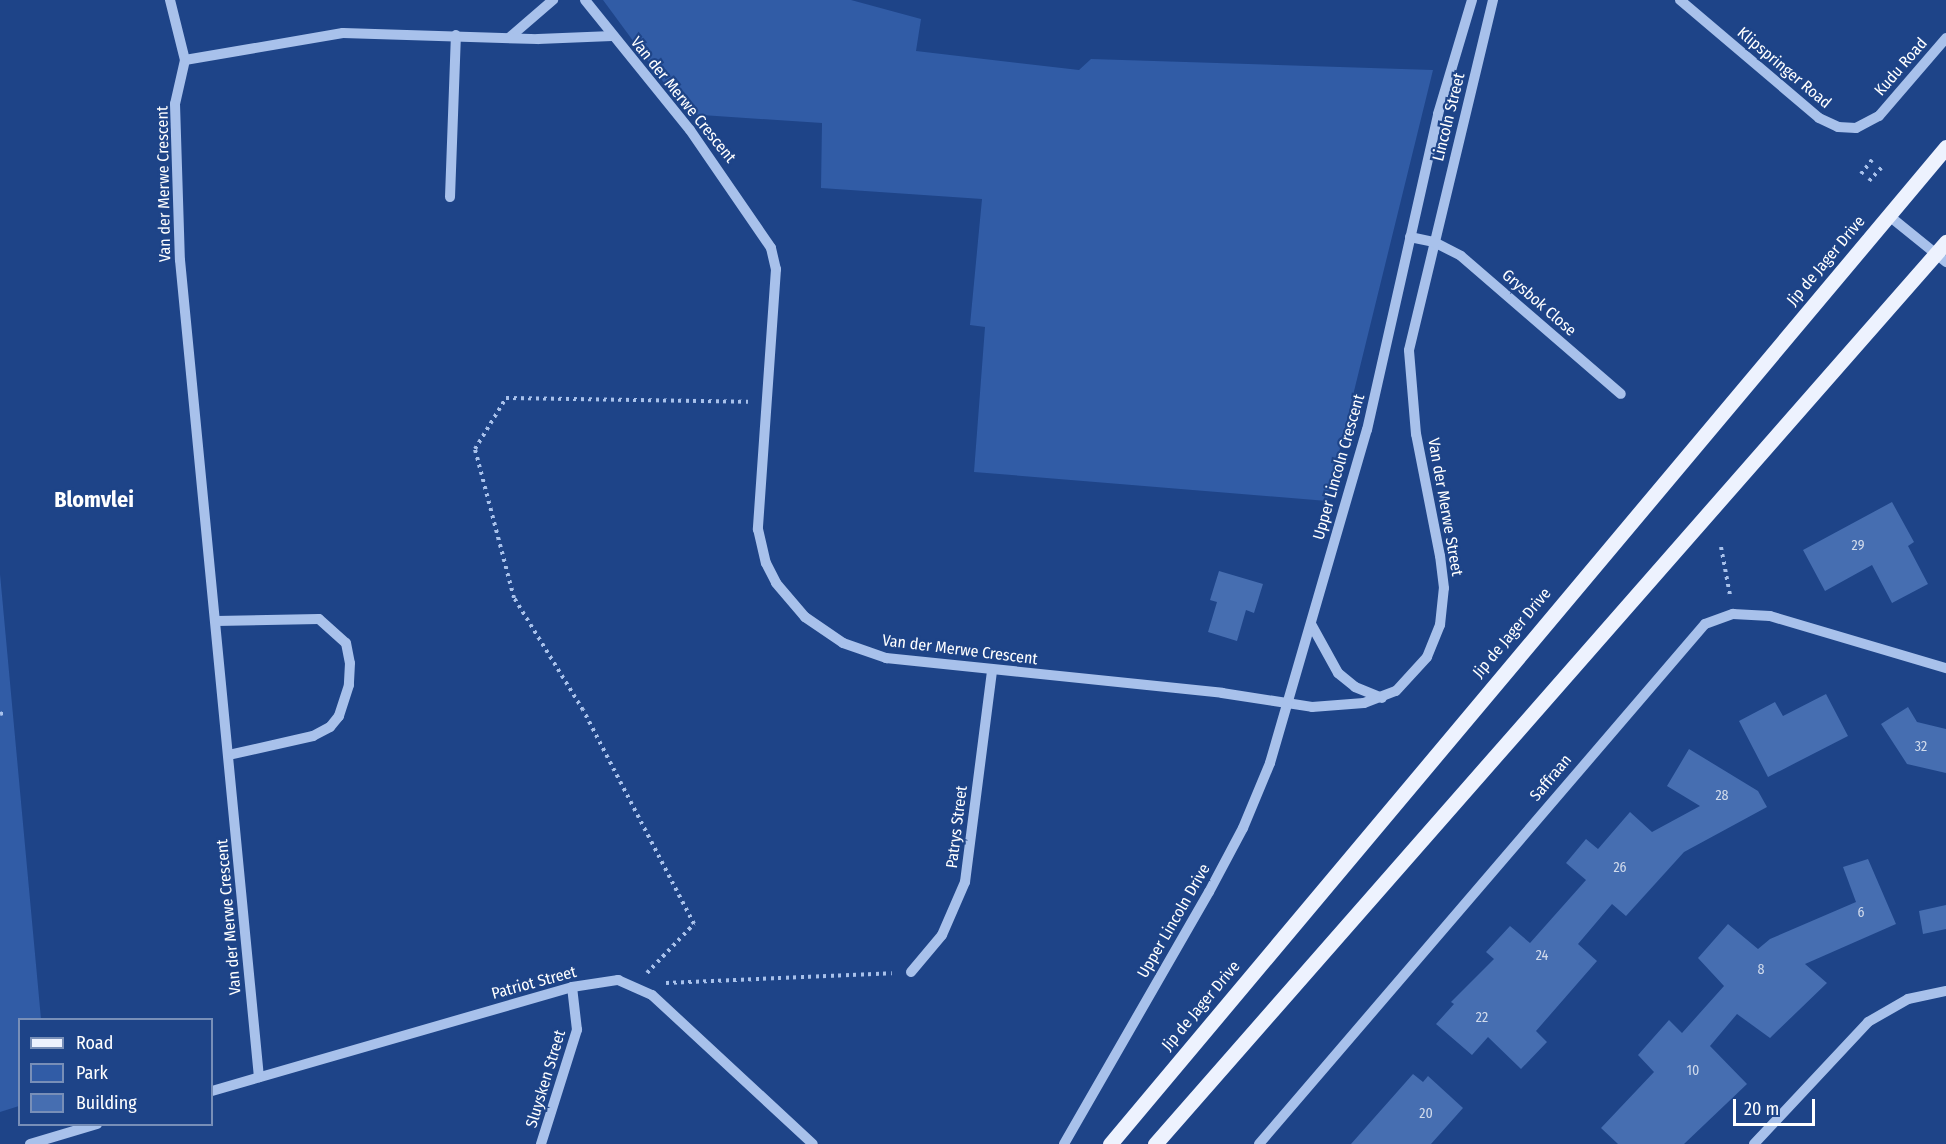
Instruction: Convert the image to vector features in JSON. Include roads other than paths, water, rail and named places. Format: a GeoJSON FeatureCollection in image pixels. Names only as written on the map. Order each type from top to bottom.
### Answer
{"type":"FeatureCollection","features":[{"type":"Feature","properties":{"kind":"main road","name":"Jip de Jager Drive"},"geometry":{"type":"LineString","coordinates":[[1110,1144],[1946,147]]}},
{"type":"Feature","properties":{"kind":"main road"},"geometry":{"type":"LineString","coordinates":[[1155,1144],[1941,258],[1946,242]]}},
{"type":"Feature","properties":{"kind":"street"},"geometry":{"type":"LineString","coordinates":[[170,0],[185,60]]}},
{"type":"Feature","properties":{"kind":"street"},"geometry":{"type":"LineString","coordinates":[[510,38],[553,0]]}},
{"type":"Feature","properties":{"kind":"street"},"geometry":{"type":"LineString","coordinates":[[585,0],[612,36]]}},
{"type":"Feature","properties":{"kind":"street","name":"Lincoln Street"},"geometry":{"type":"LineString","coordinates":[[1410,237],[1438,114],[1472,0]]}},
{"type":"Feature","properties":{"kind":"street","name":"Lincoln Street"},"geometry":{"type":"LineString","coordinates":[[1434,242],[1493,0]]}},
{"type":"Feature","properties":{"kind":"street","name":"Klipspringer Road"},"geometry":{"type":"LineString","coordinates":[[1680,0],[1828,124],[1856,128],[1879,116]]}},
{"type":"Feature","properties":{"kind":"street","name":"Van der Merwe Crescent"},"geometry":{"type":"LineString","coordinates":[[259,1077],[180,260],[175,104],[185,60],[344,33],[456,34],[510,38],[612,36],[690,130],[771,248],[776,269],[758,529],[766,563],[789,602],[823,632],[864,652],[908,661],[1287,702]]}},
{"type":"Feature","properties":{"kind":"street"},"geometry":{"type":"LineString","coordinates":[[450,197],[456,34]]}},
{"type":"Feature","properties":{"kind":"street","name":"Kudu Road"},"geometry":{"type":"LineString","coordinates":[[1879,116],[1946,38]]}},
{"type":"Feature","properties":{"kind":"street"},"geometry":{"type":"LineString","coordinates":[[1888,215],[1941,258]]}},
{"type":"Feature","properties":{"kind":"street","name":"Grysbok Close"},"geometry":{"type":"LineString","coordinates":[[1410,237],[1434,242],[1461,256],[1621,394]]}},
{"type":"Feature","properties":{"kind":"street","name":"Upper Lincoln Crescent"},"geometry":{"type":"LineString","coordinates":[[1287,702],[1368,430],[1410,237]]}},
{"type":"Feature","properties":{"kind":"street","name":"Van der Merwe Street"},"geometry":{"type":"LineString","coordinates":[[1287,702],[1312,707],[1364,703],[1382,698],[1408,681],[1427,657],[1444,607],[1440,556],[1409,378],[1416,312],[1434,242]]}},
{"type":"Feature","properties":{"kind":"street","name":"Saffraan"},"geometry":{"type":"LineString","coordinates":[[1259,1144],[1695,633],[1717,618],[1733,614],[1770,616],[1946,668]]}},
{"type":"Feature","properties":{"kind":"street"},"geometry":{"type":"LineString","coordinates":[[216,621],[319,619],[346,643],[350,663],[349,685],[339,716],[330,727],[313,736],[229,754]]}},
{"type":"Feature","properties":{"kind":"street"},"geometry":{"type":"LineString","coordinates":[[1311,624],[1338,674],[1355,687],[1382,698]]}},
{"type":"Feature","properties":{"kind":"street","name":"Patrys Street"},"geometry":{"type":"LineString","coordinates":[[911,972],[942,935],[965,882],[992,670]]}},
{"type":"Feature","properties":{"kind":"street","name":"Upper Lincoln Drive"},"geometry":{"type":"LineString","coordinates":[[1064,1144],[1243,828],[1269,763],[1287,702]]}},
{"type":"Feature","properties":{"kind":"street","name":"Patriot Street"},"geometry":{"type":"LineString","coordinates":[[213,1091],[572,987],[618,980],[636,985],[664,1005],[813,1144]]}},
{"type":"Feature","properties":{"kind":"street","name":"Sluysken Street"},"geometry":{"type":"LineString","coordinates":[[542,1144],[577,1030],[572,987]]}},
{"type":"Feature","properties":{"kind":"street"},"geometry":{"type":"LineString","coordinates":[[1754,1144],[1868,1022],[1908,999],[1946,991]]}},
{"type":"Feature","properties":{"kind":"street"},"geometry":{"type":"LineString","coordinates":[[30,1144],[93,1126]]}},
{"type":"Feature","properties":{"kind":"district","name":"Blomvlei"},"geometry":{"type":"Point","coordinates":[94,500]}}]}
